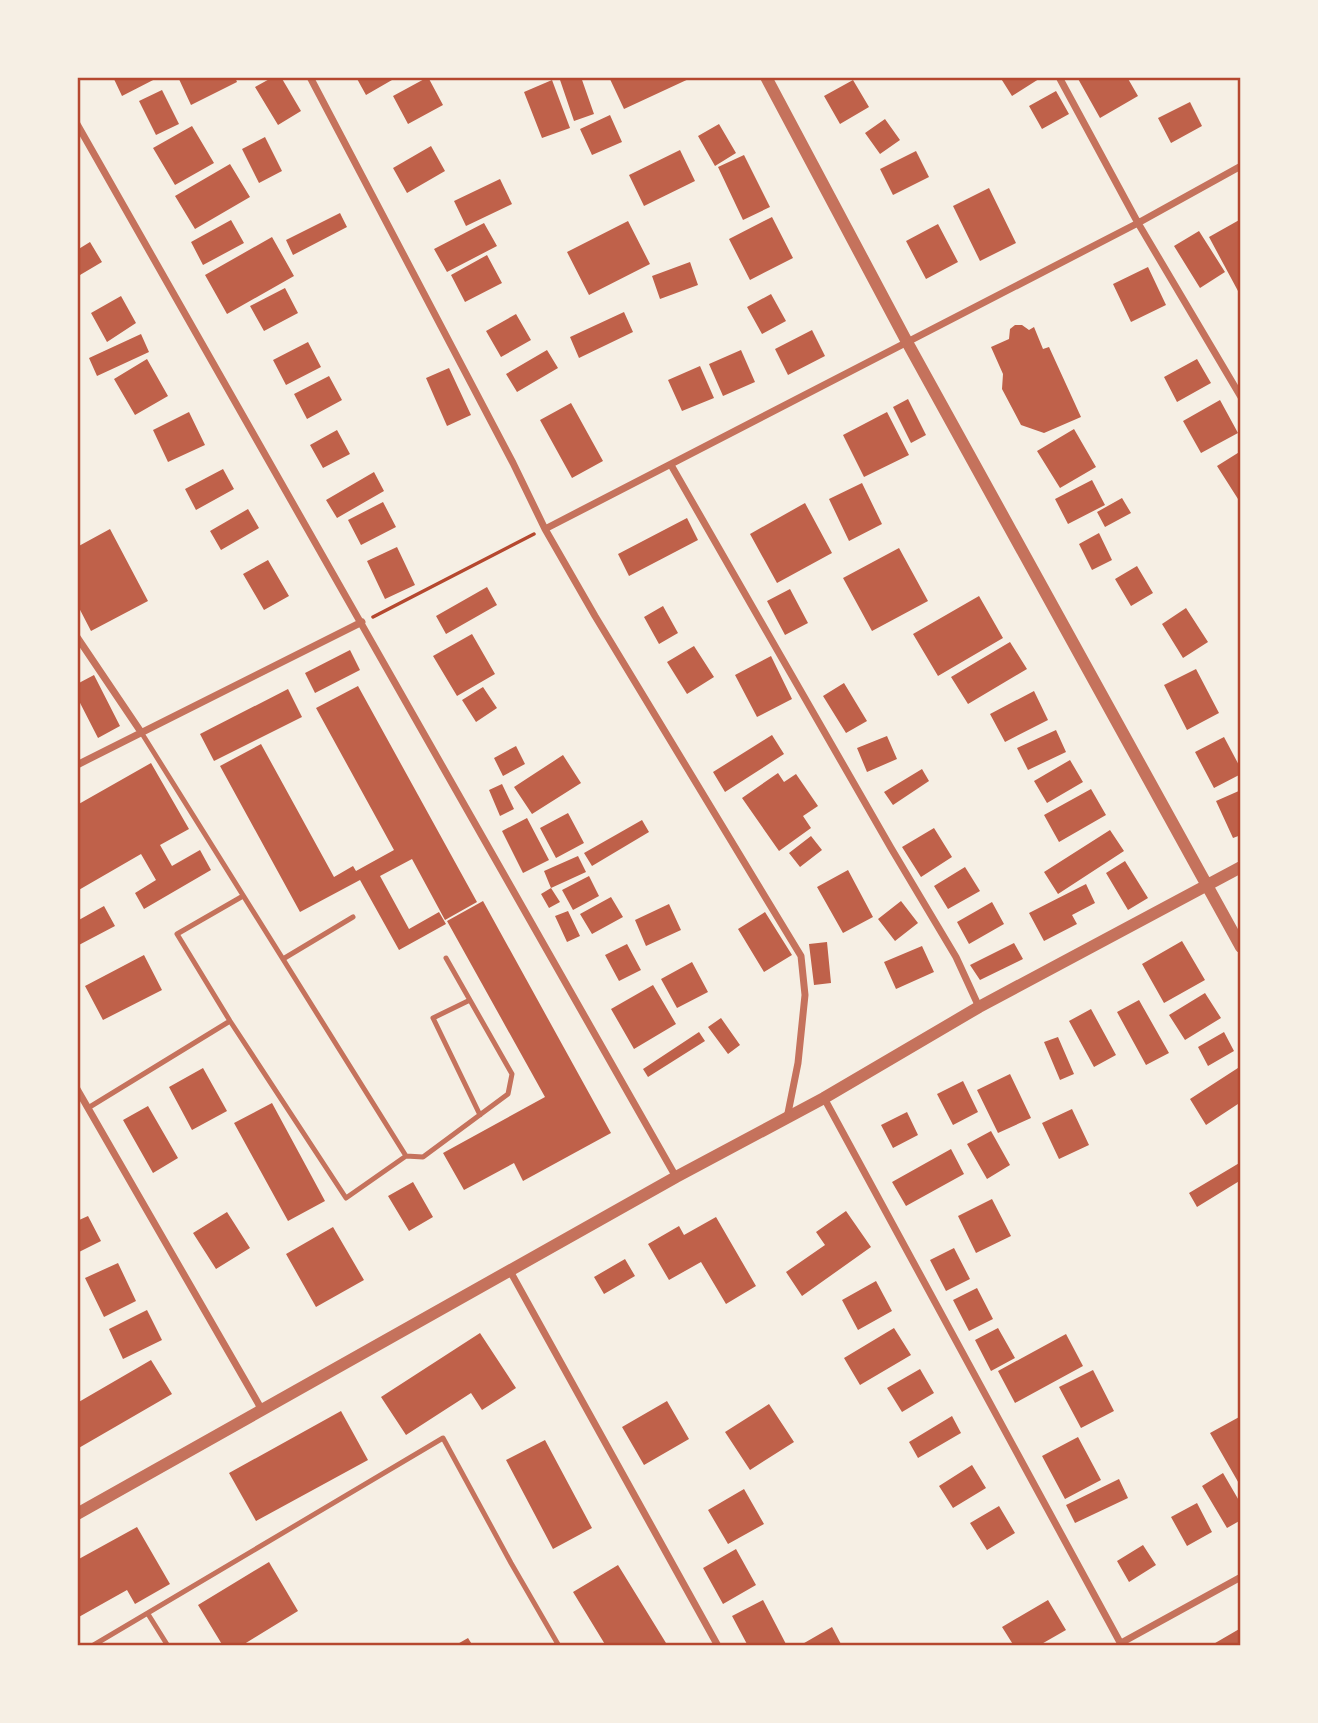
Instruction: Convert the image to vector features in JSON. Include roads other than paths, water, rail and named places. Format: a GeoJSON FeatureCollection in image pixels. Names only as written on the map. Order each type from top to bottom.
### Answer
{"type":"FeatureCollection","features":[{"type":"Feature","properties":{"kind":"street"},"geometry":{"type":"LineString","coordinates":[[310,77],[545,529],[801,956],[805,995],[798,1063],[787,1118]]}},
{"type":"Feature","properties":{"kind":"street"},"geometry":{"type":"LineString","coordinates":[[766,77],[907,342],[1241,947]]}},
{"type":"Feature","properties":{"kind":"street"},"geometry":{"type":"LineString","coordinates":[[1059,77],[1138,223],[1241,397]]}},
{"type":"Feature","properties":{"kind":"street"},"geometry":{"type":"LineString","coordinates":[[77,124],[676,1177]]}},
{"type":"Feature","properties":{"kind":"street"},"geometry":{"type":"LineString","coordinates":[[545,529],[1138,223],[1241,166]]}},
{"type":"Feature","properties":{"kind":"street"},"geometry":{"type":"LineString","coordinates":[[671,465],[956,957],[979,1007]]}},
{"type":"Feature","properties":{"kind":"street"},"geometry":{"type":"LineString","coordinates":[[77,765],[362,622]]}},
{"type":"Feature","properties":{"kind":"street"},"geometry":{"type":"LineString","coordinates":[[77,637],[141,732]]}},
{"type":"Feature","properties":{"kind":"street"},"geometry":{"type":"LineString","coordinates":[[77,1514],[676,1177],[824,1098],[979,1007],[1241,867]]}},
{"type":"Feature","properties":{"kind":"street"},"geometry":{"type":"LineString","coordinates":[[77,1089],[262,1410]]}},
{"type":"Feature","properties":{"kind":"street"},"geometry":{"type":"LineString","coordinates":[[824,1098],[1122,1645],[1241,1577]]}},
{"type":"Feature","properties":{"kind":"street"},"geometry":{"type":"LineString","coordinates":[[510,1270],[718,1646]]}},
{"type":"Feature","properties":{"kind":"lane"},"geometry":{"type":"LineString","coordinates":[[141,732],[406,1156]]}},
{"type":"Feature","properties":{"kind":"lane"},"geometry":{"type":"LineString","coordinates":[[243,896],[177,934],[230,1021],[346,1198],[406,1156],[423,1157],[508,1094],[512,1074],[446,958]]}},
{"type":"Feature","properties":{"kind":"lane"},"geometry":{"type":"LineString","coordinates":[[283,959],[353,917]]}},
{"type":"Feature","properties":{"kind":"lane"},"geometry":{"type":"LineString","coordinates":[[470,1000],[433,1018],[480,1115]]}},
{"type":"Feature","properties":{"kind":"lane"},"geometry":{"type":"LineString","coordinates":[[88,1108],[230,1021]]}},
{"type":"Feature","properties":{"kind":"lane"},"geometry":{"type":"LineString","coordinates":[[95,1645],[443,1438],[559,1646]]}},
{"type":"Feature","properties":{"kind":"lane"},"geometry":{"type":"LineString","coordinates":[[148,1614],[168,1646]]}}]}
